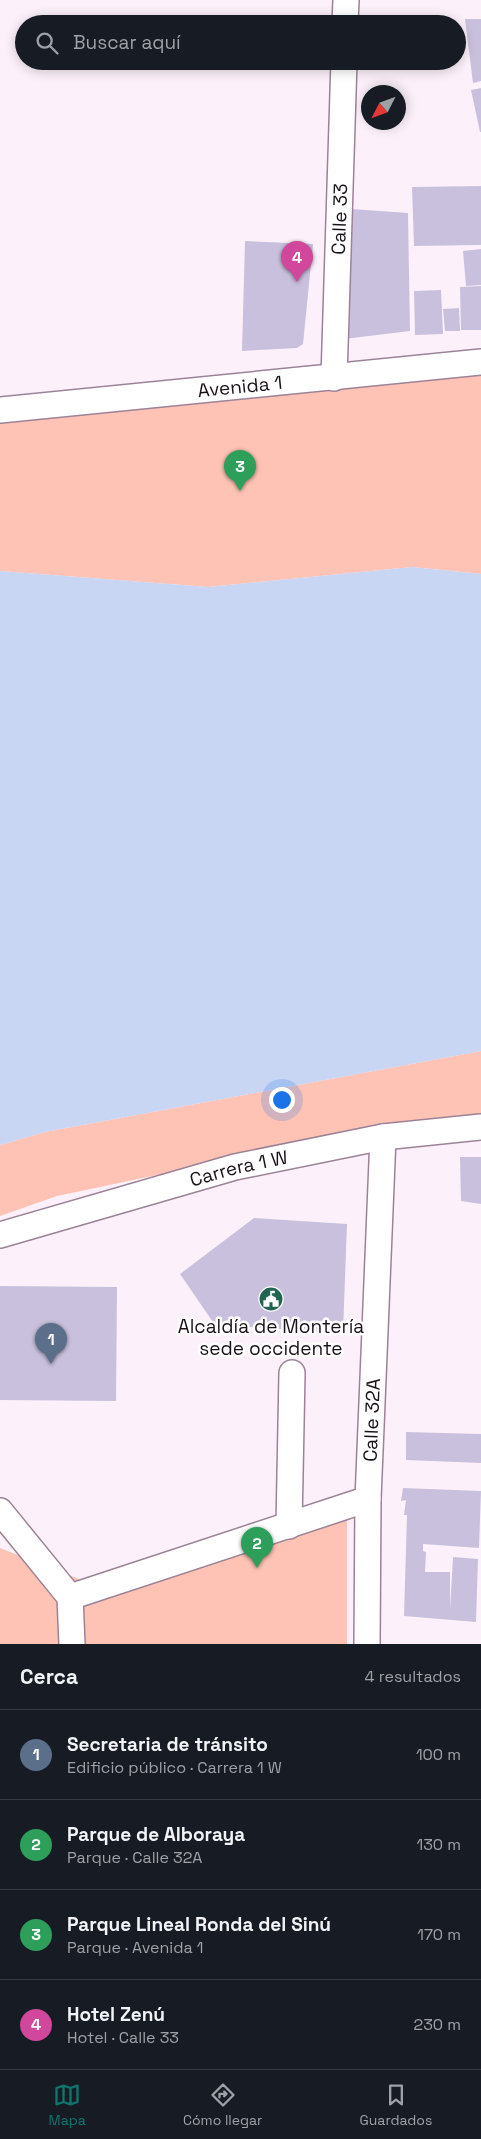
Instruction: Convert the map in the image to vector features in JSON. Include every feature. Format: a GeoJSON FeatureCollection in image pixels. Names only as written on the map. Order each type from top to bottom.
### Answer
{"type":"FeatureCollection","features":[{"type":"Feature","properties":{"kind":"street"},"geometry":{"type":"LineString","coordinates":[[345,15],[346,0]]}},
{"type":"Feature","properties":{"kind":"street","name":"Calle 33"},"geometry":{"type":"LineString","coordinates":[[334,378],[344,70]]}},
{"type":"Feature","properties":{"kind":"street","name":"Avenida 1"},"geometry":{"type":"LineString","coordinates":[[0,410],[481,362]]}},
{"type":"Feature","properties":{"kind":"street","name":"Carrera 1 W"},"geometry":{"type":"LineString","coordinates":[[0,1234],[235,1167],[383,1138],[481,1127]]}},
{"type":"Feature","properties":{"kind":"street","name":"Calle 32A"},"geometry":{"type":"LineString","coordinates":[[367,1644],[368,1499],[383,1138]]}},
{"type":"Feature","properties":{"kind":"street"},"geometry":{"type":"LineString","coordinates":[[289,1526],[292,1373]]}},
{"type":"Feature","properties":{"kind":"street"},"geometry":{"type":"LineString","coordinates":[[70,1598],[368,1499]]}},
{"type":"Feature","properties":{"kind":"street"},"geometry":{"type":"LineString","coordinates":[[0,1511],[70,1598],[72,1644]]}},
{"type":"Feature","properties":{"kind":"shaded area"},"geometry":{"type":"Polygon","coordinates":[[[481,364],[481,574],[412,567],[208,587],[0,571],[0,414],[481,364]]]}},
{"type":"Feature","properties":{"kind":"shaded area"},"geometry":{"type":"Polygon","coordinates":[[[481,1051],[481,1120],[385,1127],[57,1196],[0,1216],[0,1145],[45,1132],[481,1051]]]}},
{"type":"Feature","properties":{"kind":"shaded area"},"geometry":{"type":"Polygon","coordinates":[[[347,1513],[347,1644],[0,1644],[0,1548],[102,1588],[347,1513]]]}},
{"type":"Feature","properties":{"kind":"water"},"geometry":{"type":"Polygon","coordinates":[[[412,567],[481,574],[481,1051],[45,1132],[0,1145],[0,571],[208,587],[412,567]]]}},
{"type":"Feature","properties":{"kind":"building"},"geometry":{"type":"Polygon","coordinates":[[[466,19],[481,19],[481,81],[473,83],[466,19]]]}},
{"type":"Feature","properties":{"kind":"building"},"geometry":{"type":"Polygon","coordinates":[[[481,88],[481,132],[480,132],[471,90],[481,88]]]}},
{"type":"Feature","properties":{"kind":"building"},"geometry":{"type":"Polygon","coordinates":[[[481,186],[481,245],[414,246],[412,187],[481,186]]]}},
{"type":"Feature","properties":{"kind":"building"},"geometry":{"type":"Polygon","coordinates":[[[351,209],[408,213],[410,331],[344,339],[351,209]]]}},
{"type":"Feature","properties":{"kind":"building"},"geometry":{"type":"Polygon","coordinates":[[[245,241],[313,244],[303,344],[297,348],[242,351],[245,241]]]}},
{"type":"Feature","properties":{"kind":"building"},"geometry":{"type":"Polygon","coordinates":[[[481,249],[481,285],[466,286],[463,251],[481,249]]]}},
{"type":"Feature","properties":{"kind":"building"},"geometry":{"type":"Polygon","coordinates":[[[481,286],[481,330],[461,330],[460,287],[481,286]]]}},
{"type":"Feature","properties":{"kind":"building"},"geometry":{"type":"Polygon","coordinates":[[[441,290],[443,334],[415,335],[414,291],[441,290]]]}},
{"type":"Feature","properties":{"kind":"building"},"geometry":{"type":"Polygon","coordinates":[[[459,308],[460,331],[445,331],[443,309],[459,308]]]}},
{"type":"Feature","properties":{"kind":"building"},"geometry":{"type":"Polygon","coordinates":[[[460,1157],[481,1157],[481,1204],[461,1201],[460,1157]]]}},
{"type":"Feature","properties":{"kind":"building","name":"Alcaldía de Montería sede occidente"},"geometry":{"type":"Polygon","coordinates":[[[254,1218],[347,1224],[343,1333],[215,1325],[180,1274],[254,1218]]]}},
{"type":"Feature","properties":{"kind":"building"},"geometry":{"type":"Polygon","coordinates":[[[0,1286],[117,1287],[116,1401],[0,1400],[0,1286]]]}},
{"type":"Feature","properties":{"kind":"building"},"geometry":{"type":"Polygon","coordinates":[[[406,1432],[481,1434],[481,1463],[406,1460],[406,1432]]]}},
{"type":"Feature","properties":{"kind":"building"},"geometry":{"type":"Polygon","coordinates":[[[403,1488],[481,1491],[479,1548],[423,1544],[423,1551],[426,1552],[425,1572],[450,1572],[450,1610],[453,1557],[478,1559],[476,1622],[404,1616],[407,1515],[404,1515],[406,1500],[401,1501],[403,1488]]]}},
{"type":"Feature","properties":{"kind":"place","name":"Hotel Zenú"},"geometry":{"type":"Point","coordinates":[297,282]}},
{"type":"Feature","properties":{"kind":"place","name":"Parque Lineal Ronda del Sinú"},"geometry":{"type":"Point","coordinates":[240,491]}},
{"type":"Feature","properties":{"kind":"place","name":"Alcaldía de Montería sede occidente"},"geometry":{"type":"Point","coordinates":[271,1299]}},
{"type":"Feature","properties":{"kind":"place","name":"Secretaria de tránsito"},"geometry":{"type":"Point","coordinates":[51,1364]}},
{"type":"Feature","properties":{"kind":"place","name":"Parque de Alboraya"},"geometry":{"type":"Point","coordinates":[257,1568]}}]}
